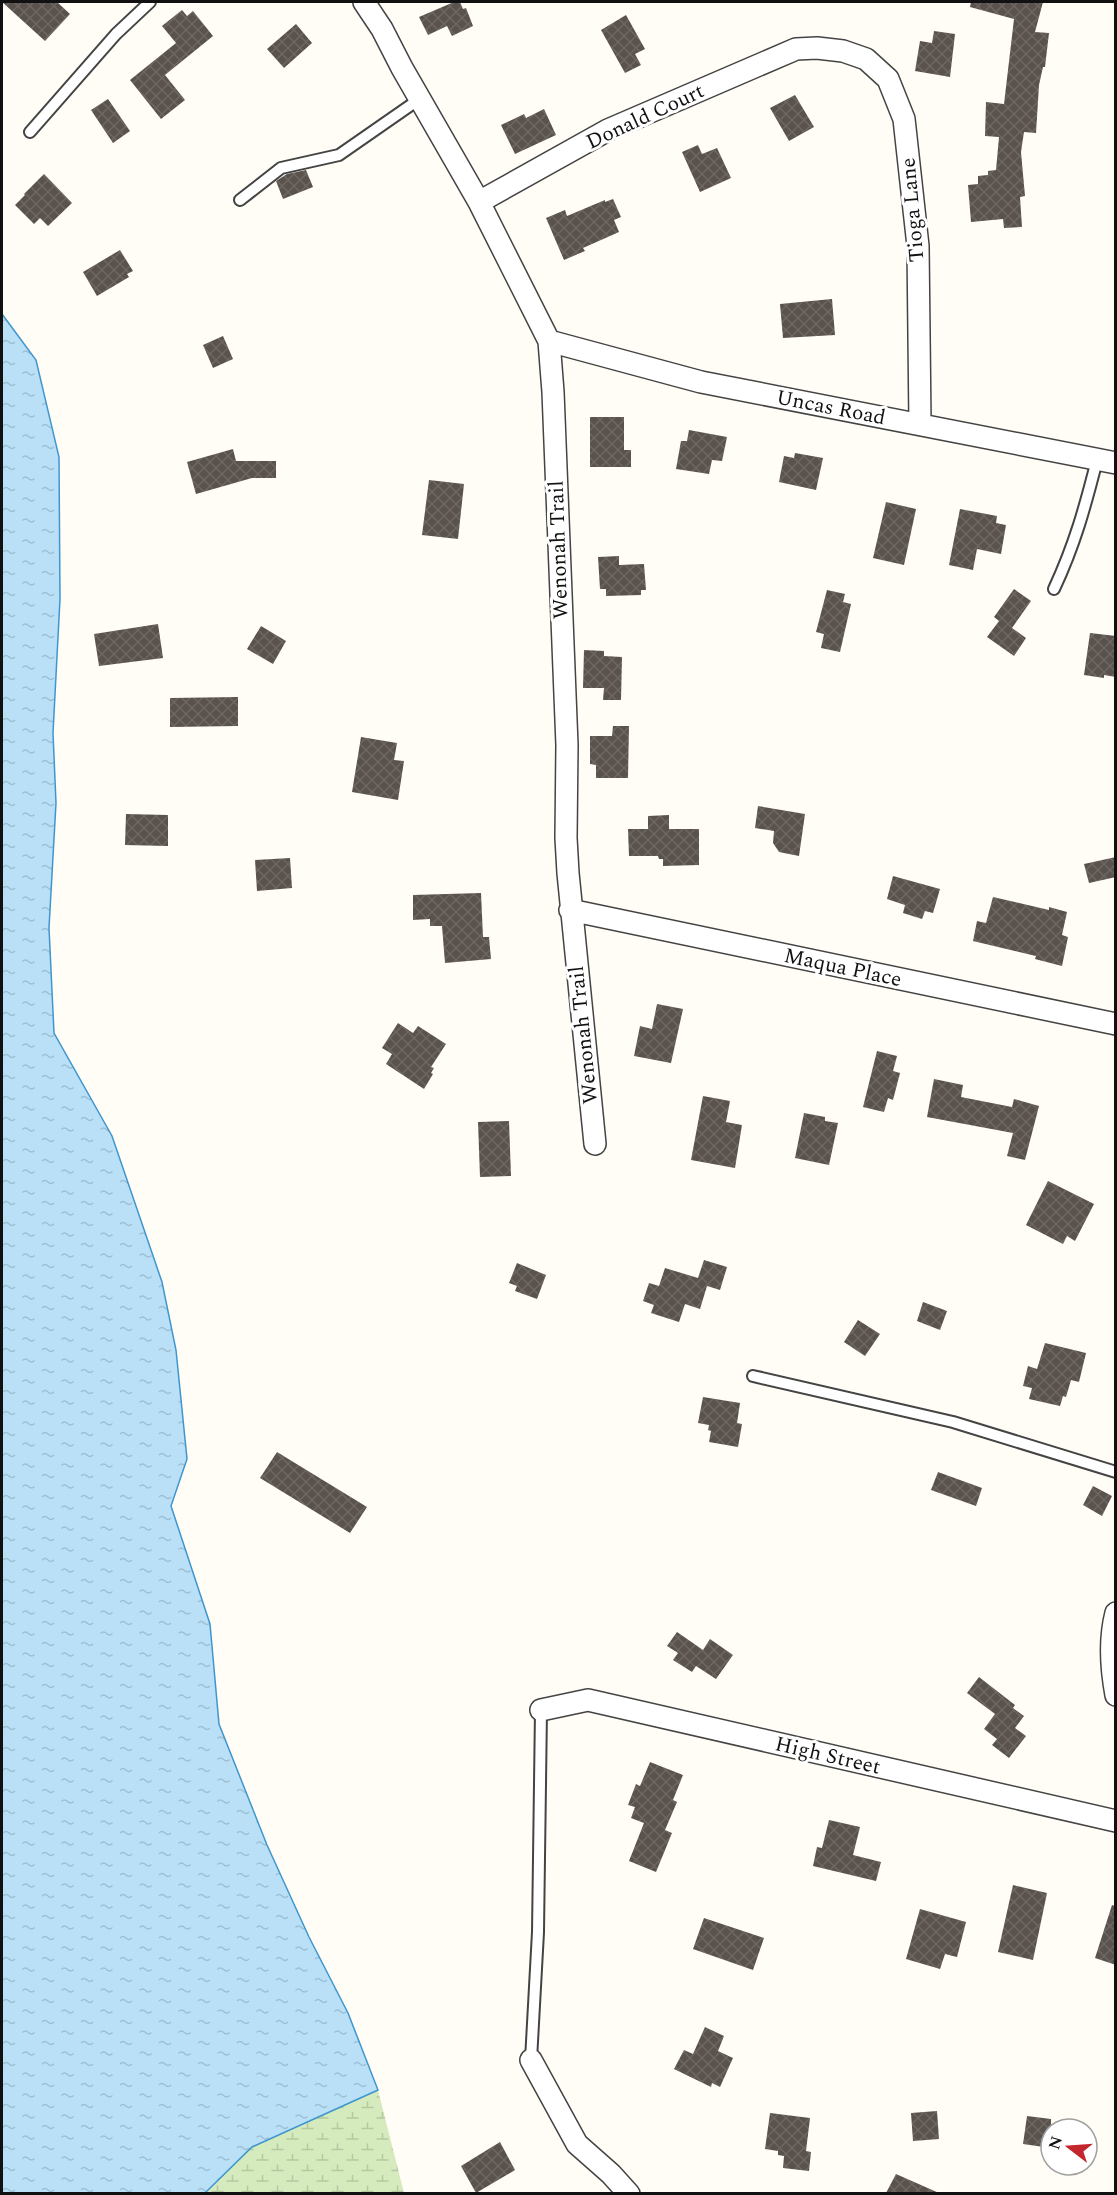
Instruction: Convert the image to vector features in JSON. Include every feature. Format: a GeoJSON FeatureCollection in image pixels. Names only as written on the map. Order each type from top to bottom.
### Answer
{"type":"FeatureCollection","features":[{"type":"Feature","properties":{"kind":"street","name":"Wenonah Trail"},"geometry":{"type":"LineString","coordinates":[[364,2],[382,29],[479,202],[549,341],[567,745],[566,838],[570,910],[595,1144]]}},
{"type":"Feature","properties":{"kind":"street","name":"Donald Court"},"geometry":{"type":"LineString","coordinates":[[479,202],[608,130],[796,49],[817,48]]}},
{"type":"Feature","properties":{"kind":"street","name":"Tioga Lane"},"geometry":{"type":"LineString","coordinates":[[817,48],[843,51],[866,59],[888,79],[904,119],[918,246],[920,424]]}},
{"type":"Feature","properties":{"kind":"street","name":"Uncas Road"},"geometry":{"type":"LineString","coordinates":[[549,341],[701,382],[1106,461]]}},
{"type":"Feature","properties":{"kind":"street","name":"Maqua Place"},"geometry":{"type":"LineString","coordinates":[[570,910],[1116,1024]]}},
{"type":"Feature","properties":{"kind":"street"},"geometry":{"type":"LineString","coordinates":[[1116,1613],[1112,1627],[1111,1659],[1116,1695]]}},
{"type":"Feature","properties":{"kind":"street","name":"High Street"},"geometry":{"type":"LineString","coordinates":[[541,1710],[588,1700],[1116,1821]]}},
{"type":"Feature","properties":{"kind":"street"},"geometry":{"type":"LineString","coordinates":[[531,2060],[577,2144],[629,2193]]}},
{"type":"Feature","properties":{"kind":"lane"},"geometry":{"type":"LineString","coordinates":[[30,132],[116,34],[150,2]]}},
{"type":"Feature","properties":{"kind":"lane"},"geometry":{"type":"LineString","coordinates":[[240,200],[281,168],[339,155],[421,98]]}},
{"type":"Feature","properties":{"kind":"lane"},"geometry":{"type":"LineString","coordinates":[[1054,589],[1106,461]]}},
{"type":"Feature","properties":{"kind":"lane"},"geometry":{"type":"LineString","coordinates":[[753,1376],[953,1422],[1116,1472]]}},
{"type":"Feature","properties":{"kind":"lane"},"geometry":{"type":"LineString","coordinates":[[531,2060],[538,1932],[541,1710]]}},
{"type":"Feature","properties":{"kind":"green space"},"geometry":{"type":"Polygon","coordinates":[[[378,2090],[404,2193],[205,2194],[252,2147],[378,2090]]]}},
{"type":"Feature","properties":{"kind":"water"},"geometry":{"type":"Polygon","coordinates":[[[2,314],[36,360],[59,457],[60,599],[53,733],[56,803],[49,928],[54,1033],[112,1136],[162,1282],[176,1350],[187,1459],[171,1506],[210,1624],[219,1724],[267,1845],[309,1937],[348,2013],[378,2090],[252,2147],[205,2193],[2,2193],[2,314]]]}},
{"type":"Feature","properties":{"kind":"building"},"geometry":{"type":"Polygon","coordinates":[[[2,2],[57,2],[70,14],[45,41],[2,2]]]}},
{"type":"Feature","properties":{"kind":"building"},"geometry":{"type":"Polygon","coordinates":[[[454,2],[460,2],[463,9],[466,8],[473,26],[452,36],[447,26],[428,35],[419,17],[454,2]]]}},
{"type":"Feature","properties":{"kind":"building"},"geometry":{"type":"Polygon","coordinates":[[[971,2],[1043,2],[1035,32],[1049,33],[1045,67],[1043,67],[1039,85],[1036,133],[1024,132],[1021,152],[1025,196],[1020,197],[1022,227],[1004,228],[1003,219],[971,222],[968,185],[978,184],[978,176],[988,175],[988,171],[996,170],[999,137],[985,136],[986,102],[1004,104],[1014,19],[970,7],[971,2]]]}},
{"type":"Feature","properties":{"kind":"building"},"geometry":{"type":"Polygon","coordinates":[[[182,10],[187,16],[193,11],[213,36],[165,75],[185,100],[161,119],[130,80],[176,43],[162,26],[182,10]]]}},
{"type":"Feature","properties":{"kind":"building"},"geometry":{"type":"Polygon","coordinates":[[[626,15],[645,49],[635,54],[641,65],[625,73],[601,30],[626,15]]]}},
{"type":"Feature","properties":{"kind":"building"},"geometry":{"type":"Polygon","coordinates":[[[296,24],[312,43],[284,68],[267,49],[296,24]]]}},
{"type":"Feature","properties":{"kind":"building"},"geometry":{"type":"Polygon","coordinates":[[[934,31],[955,34],[950,77],[915,71],[920,41],[932,43],[934,31]]]}},
{"type":"Feature","properties":{"kind":"building"},"geometry":{"type":"Polygon","coordinates":[[[795,95],[814,127],[789,141],[770,108],[795,95]]]}},
{"type":"Feature","properties":{"kind":"building"},"geometry":{"type":"Polygon","coordinates":[[[108,99],[130,131],[113,143],[91,110],[108,99]]]}},
{"type":"Feature","properties":{"kind":"building"},"geometry":{"type":"Polygon","coordinates":[[[544,109],[556,135],[515,154],[501,125],[524,114],[526,118],[544,109]]]}},
{"type":"Feature","properties":{"kind":"building"},"geometry":{"type":"Polygon","coordinates":[[[698,145],[702,154],[717,148],[731,178],[700,192],[682,152],[698,145]]]}},
{"type":"Feature","properties":{"kind":"building"},"geometry":{"type":"Polygon","coordinates":[[[306,170],[313,187],[283,199],[276,181],[287,174],[306,170]]]}},
{"type":"Feature","properties":{"kind":"building"},"geometry":{"type":"Polygon","coordinates":[[[44,174],[72,203],[48,226],[40,218],[34,224],[15,205],[44,174]]]}},
{"type":"Feature","properties":{"kind":"building"},"geometry":{"type":"Polygon","coordinates":[[[613,199],[621,217],[614,220],[619,232],[583,248],[585,251],[564,260],[546,218],[565,210],[567,216],[605,200],[605,202],[613,199]]]}},
{"type":"Feature","properties":{"kind":"building"},"geometry":{"type":"Polygon","coordinates":[[[120,250],[133,271],[127,274],[129,277],[97,296],[83,272],[120,250]]]}},
{"type":"Feature","properties":{"kind":"building"},"geometry":{"type":"Polygon","coordinates":[[[832,299],[835,335],[783,338],[780,304],[832,299]]]}},
{"type":"Feature","properties":{"kind":"building"},"geometry":{"type":"Polygon","coordinates":[[[223,336],[233,359],[213,368],[203,345],[223,336]]]}},
{"type":"Feature","properties":{"kind":"building"},"geometry":{"type":"Polygon","coordinates":[[[590,417],[624,417],[624,450],[631,450],[631,467],[590,467],[590,417]]]}},
{"type":"Feature","properties":{"kind":"building"},"geometry":{"type":"Polygon","coordinates":[[[689,430],[727,437],[722,461],[712,460],[709,474],[676,469],[681,441],[687,441],[689,430]]]}},
{"type":"Feature","properties":{"kind":"building"},"geometry":{"type":"Polygon","coordinates":[[[233,449],[236,461],[276,461],[276,478],[252,478],[196,494],[187,462],[233,449]]]}},
{"type":"Feature","properties":{"kind":"building"},"geometry":{"type":"Polygon","coordinates":[[[795,453],[823,458],[816,490],[779,482],[784,456],[794,458],[795,453]]]}},
{"type":"Feature","properties":{"kind":"building"},"geometry":{"type":"Polygon","coordinates":[[[429,480],[464,484],[458,539],[422,535],[429,480]]]}},
{"type":"Feature","properties":{"kind":"building"},"geometry":{"type":"Polygon","coordinates":[[[886,502],[916,509],[904,565],[873,558],[886,502]]]}},
{"type":"Feature","properties":{"kind":"building"},"geometry":{"type":"Polygon","coordinates":[[[960,509],[997,516],[996,523],[1006,525],[1001,554],[977,549],[973,570],[949,565],[960,509]]]}},
{"type":"Feature","properties":{"kind":"building"},"geometry":{"type":"Polygon","coordinates":[[[619,556],[619,565],[644,564],[646,590],[641,590],[641,595],[606,596],[606,589],[600,589],[598,557],[619,556]]]}},
{"type":"Feature","properties":{"kind":"building"},"geometry":{"type":"Polygon","coordinates":[[[1014,589],[1031,601],[1012,628],[1026,638],[1014,656],[987,637],[999,621],[994,617],[1014,589]]]}},
{"type":"Feature","properties":{"kind":"building"},"geometry":{"type":"Polygon","coordinates":[[[827,590],[845,594],[843,602],[851,604],[840,652],[821,648],[824,634],[816,632],[827,590]]]}},
{"type":"Feature","properties":{"kind":"building"},"geometry":{"type":"Polygon","coordinates":[[[158,624],[163,658],[99,666],[94,634],[158,624]]]}},
{"type":"Feature","properties":{"kind":"building"},"geometry":{"type":"Polygon","coordinates":[[[261,626],[286,641],[273,664],[247,649],[261,626]]]}},
{"type":"Feature","properties":{"kind":"building"},"geometry":{"type":"Polygon","coordinates":[[[1090,633],[1116,636],[1116,677],[1084,675],[1090,633]]]}},
{"type":"Feature","properties":{"kind":"building"},"geometry":{"type":"Polygon","coordinates":[[[584,650],[604,651],[604,656],[622,657],[621,700],[603,700],[604,688],[583,688],[584,650]]]}},
{"type":"Feature","properties":{"kind":"building"},"geometry":{"type":"Polygon","coordinates":[[[238,697],[238,726],[170,727],[170,698],[238,697]]]}},
{"type":"Feature","properties":{"kind":"building"},"geometry":{"type":"Polygon","coordinates":[[[613,726],[629,726],[628,778],[596,778],[596,765],[590,764],[590,736],[612,736],[613,726]]]}},
{"type":"Feature","properties":{"kind":"building"},"geometry":{"type":"Polygon","coordinates":[[[361,737],[397,743],[394,760],[404,761],[398,800],[352,792],[361,737]]]}},
{"type":"Feature","properties":{"kind":"building"},"geometry":{"type":"Polygon","coordinates":[[[758,806],[805,814],[799,856],[779,852],[773,843],[774,831],[755,828],[758,806]]]}},
{"type":"Feature","properties":{"kind":"building"},"geometry":{"type":"Polygon","coordinates":[[[126,814],[168,815],[168,846],[125,845],[126,814]]]}},
{"type":"Feature","properties":{"kind":"building"},"geometry":{"type":"Polygon","coordinates":[[[669,815],[669,829],[699,829],[699,865],[663,866],[663,859],[659,859],[658,856],[629,856],[628,829],[648,829],[648,816],[669,815]]]}},
{"type":"Feature","properties":{"kind":"building"},"geometry":{"type":"Polygon","coordinates":[[[1116,857],[1116,877],[1089,883],[1084,864],[1116,857]]]}},
{"type":"Feature","properties":{"kind":"building"},"geometry":{"type":"Polygon","coordinates":[[[290,858],[292,888],[257,891],[255,860],[290,858]]]}},
{"type":"Feature","properties":{"kind":"building"},"geometry":{"type":"Polygon","coordinates":[[[893,876],[940,889],[933,913],[925,911],[922,919],[903,913],[905,905],[887,899],[893,876]]]}},
{"type":"Feature","properties":{"kind":"building"},"geometry":{"type":"Polygon","coordinates":[[[481,893],[483,937],[489,937],[491,959],[445,963],[442,926],[430,926],[430,919],[413,920],[413,895],[481,893]]]}},
{"type":"Feature","properties":{"kind":"building"},"geometry":{"type":"Polygon","coordinates":[[[993,897],[1067,912],[1062,935],[1068,937],[1062,966],[1035,959],[1036,956],[973,941],[977,921],[986,923],[993,897]]]}},
{"type":"Feature","properties":{"kind":"building"},"geometry":{"type":"Polygon","coordinates":[[[657,1004],[683,1009],[671,1063],[634,1056],[640,1026],[652,1029],[657,1004]]]}},
{"type":"Feature","properties":{"kind":"building"},"geometry":{"type":"Polygon","coordinates":[[[398,1023],[413,1033],[418,1026],[446,1044],[431,1067],[434,1068],[431,1073],[433,1074],[424,1089],[386,1064],[392,1054],[382,1048],[398,1023]]]}},
{"type":"Feature","properties":{"kind":"building"},"geometry":{"type":"Polygon","coordinates":[[[877,1051],[897,1056],[893,1071],[900,1073],[893,1100],[888,1098],[884,1112],[863,1107],[877,1051]]]}},
{"type":"Feature","properties":{"kind":"building"},"geometry":{"type":"Polygon","coordinates":[[[934,1079],[963,1085],[961,1097],[1012,1107],[1014,1099],[1039,1106],[1025,1160],[1007,1156],[1013,1133],[927,1117],[934,1079]]]}},
{"type":"Feature","properties":{"kind":"building"},"geometry":{"type":"Polygon","coordinates":[[[703,1096],[730,1101],[726,1122],[742,1125],[735,1168],[691,1160],[703,1096]]]}},
{"type":"Feature","properties":{"kind":"building"},"geometry":{"type":"Polygon","coordinates":[[[804,1113],[825,1117],[825,1121],[838,1123],[829,1165],[795,1158],[804,1113]]]}},
{"type":"Feature","properties":{"kind":"building"},"geometry":{"type":"Polygon","coordinates":[[[509,1121],[511,1176],[480,1177],[478,1122],[509,1121]]]}},
{"type":"Feature","properties":{"kind":"building"},"geometry":{"type":"Polygon","coordinates":[[[1048,1181],[1094,1204],[1075,1241],[1067,1236],[1063,1244],[1026,1225],[1048,1181]]]}},
{"type":"Feature","properties":{"kind":"building"},"geometry":{"type":"Polygon","coordinates":[[[704,1260],[727,1267],[720,1290],[707,1286],[700,1309],[685,1304],[679,1322],[651,1313],[654,1305],[643,1301],[649,1283],[659,1286],[665,1268],[698,1278],[704,1260]]]}},
{"type":"Feature","properties":{"kind":"building"},"geometry":{"type":"Polygon","coordinates":[[[517,1263],[546,1275],[537,1299],[515,1291],[517,1286],[509,1283],[517,1263]]]}},
{"type":"Feature","properties":{"kind":"building"},"geometry":{"type":"Polygon","coordinates":[[[923,1302],[947,1311],[940,1330],[917,1321],[923,1302]]]}},
{"type":"Feature","properties":{"kind":"building"},"geometry":{"type":"Polygon","coordinates":[[[858,1320],[880,1334],[865,1356],[844,1342],[858,1320]]]}},
{"type":"Feature","properties":{"kind":"building"},"geometry":{"type":"Polygon","coordinates":[[[1045,1343],[1086,1353],[1079,1382],[1071,1380],[1066,1397],[1063,1396],[1060,1406],[1029,1399],[1032,1388],[1023,1386],[1028,1366],[1037,1369],[1045,1343]]]}},
{"type":"Feature","properties":{"kind":"building"},"geometry":{"type":"Polygon","coordinates":[[[703,1397],[740,1403],[737,1423],[742,1424],[738,1447],[709,1442],[711,1431],[708,1430],[709,1425],[698,1423],[703,1397]]]}},
{"type":"Feature","properties":{"kind":"building"},"geometry":{"type":"Polygon","coordinates":[[[277,1452],[367,1507],[350,1533],[260,1478],[277,1452]]]}},
{"type":"Feature","properties":{"kind":"building"},"geometry":{"type":"Polygon","coordinates":[[[938,1472],[982,1488],[976,1506],[931,1490],[938,1472]]]}},
{"type":"Feature","properties":{"kind":"building"},"geometry":{"type":"Polygon","coordinates":[[[1093,1486],[1112,1496],[1102,1516],[1083,1505],[1093,1486]]]}},
{"type":"Feature","properties":{"kind":"building"},"geometry":{"type":"Polygon","coordinates":[[[677,1632],[703,1650],[710,1639],[733,1655],[716,1679],[696,1666],[692,1672],[673,1660],[678,1653],[667,1646],[677,1632]]]}},
{"type":"Feature","properties":{"kind":"building"},"geometry":{"type":"Polygon","coordinates":[[[979,1677],[1015,1705],[1013,1708],[1024,1716],[1015,1728],[1026,1736],[1009,1758],[992,1745],[997,1739],[984,1729],[995,1714],[967,1693],[979,1677]]]}},
{"type":"Feature","properties":{"kind":"building"},"geometry":{"type":"Polygon","coordinates":[[[650,1762],[683,1775],[673,1800],[677,1802],[665,1830],[672,1833],[656,1872],[629,1861],[644,1823],[631,1818],[635,1807],[628,1805],[636,1784],[640,1786],[650,1762]]]}},
{"type":"Feature","properties":{"kind":"building"},"geometry":{"type":"Polygon","coordinates":[[[829,1820],[860,1827],[853,1855],[881,1862],[876,1881],[813,1866],[817,1847],[822,1848],[829,1820]]]}},
{"type":"Feature","properties":{"kind":"building"},"geometry":{"type":"Polygon","coordinates":[[[1013,1885],[1047,1893],[1033,1960],[998,1952],[1013,1885]]]}},
{"type":"Feature","properties":{"kind":"building"},"geometry":{"type":"Polygon","coordinates":[[[1112,1905],[1116,1906],[1116,1965],[1095,1958],[1112,1905]]]}},
{"type":"Feature","properties":{"kind":"building"},"geometry":{"type":"Polygon","coordinates":[[[920,1909],[966,1922],[957,1957],[945,1954],[940,1969],[906,1959],[920,1909]]]}},
{"type":"Feature","properties":{"kind":"building"},"geometry":{"type":"Polygon","coordinates":[[[704,1918],[764,1938],[753,1970],[693,1949],[704,1918]]]}},
{"type":"Feature","properties":{"kind":"building"},"geometry":{"type":"Polygon","coordinates":[[[705,2027],[724,2036],[718,2051],[733,2058],[720,2087],[712,2083],[711,2087],[674,2069],[684,2050],[693,2054],[705,2027]]]}},
{"type":"Feature","properties":{"kind":"building"},"geometry":{"type":"Polygon","coordinates":[[[937,2111],[939,2139],[913,2141],[911,2113],[937,2111]]]}},
{"type":"Feature","properties":{"kind":"building"},"geometry":{"type":"Polygon","coordinates":[[[770,2113],[810,2118],[806,2151],[811,2152],[809,2171],[783,2168],[784,2156],[778,2155],[778,2151],[765,2149],[770,2113]]]}},
{"type":"Feature","properties":{"kind":"building"},"geometry":{"type":"Polygon","coordinates":[[[1027,2116],[1039,2118],[1039,2146],[1023,2144],[1027,2116]]]}},
{"type":"Feature","properties":{"kind":"building"},"geometry":{"type":"Polygon","coordinates":[[[500,2142],[515,2170],[476,2193],[461,2166],[500,2142]]]}},
{"type":"Feature","properties":{"kind":"building"},"geometry":{"type":"Polygon","coordinates":[[[896,2174],[939,2193],[886,2193],[896,2174]]]}}]}
